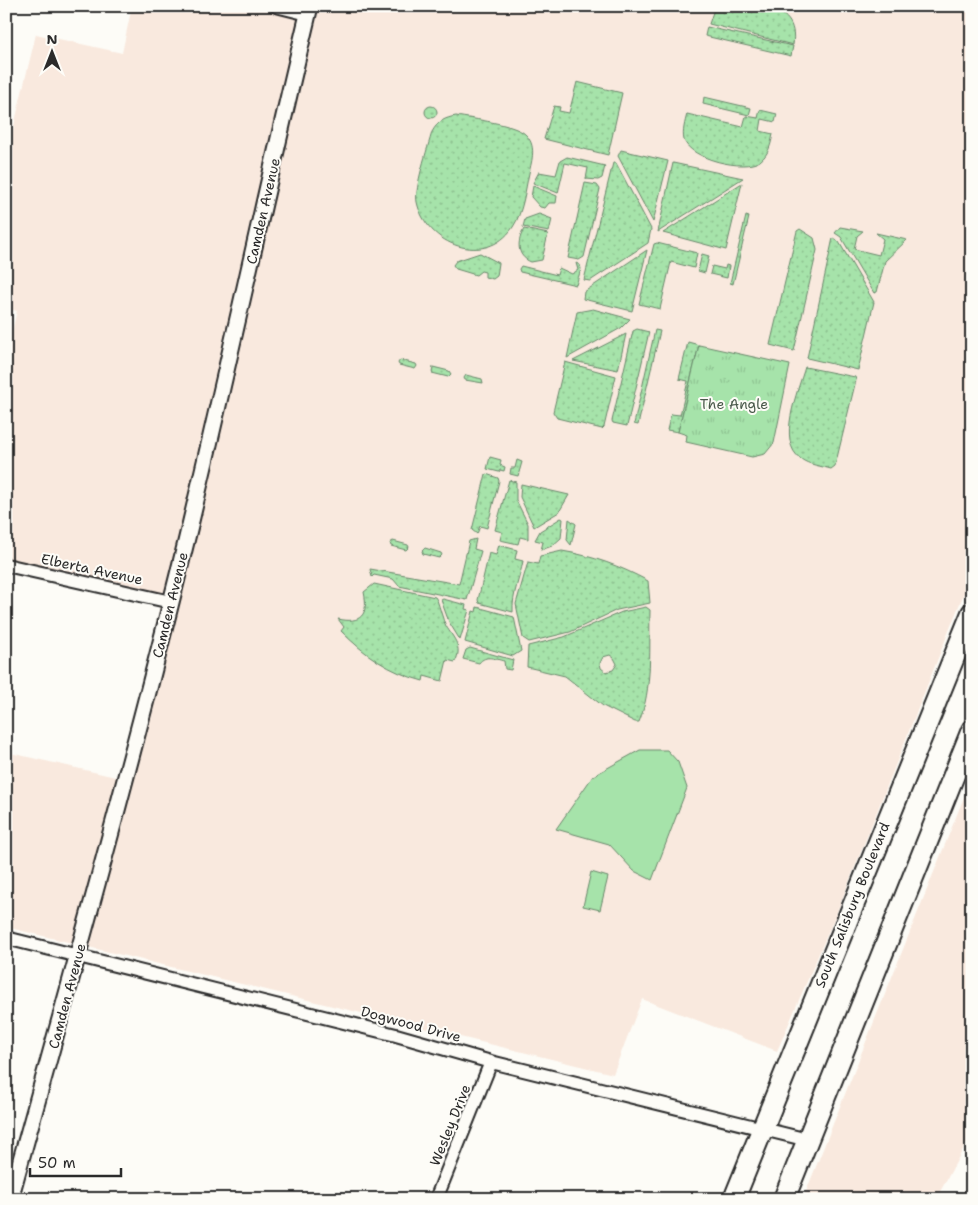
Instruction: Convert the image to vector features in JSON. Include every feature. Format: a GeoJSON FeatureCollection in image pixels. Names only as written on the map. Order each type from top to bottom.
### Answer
{"type":"FeatureCollection","features":[{"type":"Feature","properties":{"kind":"main road","name":"South Salisbury Boulevard"},"geometry":{"type":"LineString","coordinates":[[734,1199],[972,613]]}},
{"type":"Feature","properties":{"kind":"main road"},"geometry":{"type":"LineString","coordinates":[[784,1199],[972,730]]}},
{"type":"Feature","properties":{"kind":"street"},"geometry":{"type":"LineString","coordinates":[[276,6],[309,10]]}},
{"type":"Feature","properties":{"kind":"street","name":"Camden Avenue"},"geometry":{"type":"LineString","coordinates":[[10,1199],[126,780],[171,602],[309,10]]}},
{"type":"Feature","properties":{"kind":"street","name":"Elberta Avenue"},"geometry":{"type":"LineString","coordinates":[[6,565],[171,602]]}},
{"type":"Feature","properties":{"kind":"street","name":"Dogwood Drive"},"geometry":{"type":"LineString","coordinates":[[6,938],[245,999],[396,1035],[491,1062],[763,1127],[808,1140]]}},
{"type":"Feature","properties":{"kind":"street","name":"Wesley Drive"},"geometry":{"type":"LineString","coordinates":[[436,1199],[491,1062]]}},
{"type":"Feature","properties":{"kind":"shaded area"},"geometry":{"type":"Polygon","coordinates":[[[132,6],[972,6],[972,573],[837,912],[777,1051],[642,999],[613,1074],[6,927],[6,752],[120,778],[162,597],[6,562],[6,355],[17,311],[6,308],[6,159],[36,34],[122,53],[132,6]]]}},
{"type":"Feature","properties":{"kind":"shaded area"},"geometry":{"type":"Polygon","coordinates":[[[972,777],[972,1133],[936,1199],[803,1199],[972,777]]]}},
{"type":"Feature","properties":{"kind":"green space"},"geometry":{"type":"Polygon","coordinates":[[[715,6],[756,6],[780,13],[788,20],[793,30],[793,45],[709,24],[715,6]]]}},
{"type":"Feature","properties":{"kind":"green space"},"geometry":{"type":"Polygon","coordinates":[[[707,27],[793,46],[791,56],[705,36],[707,27]]]}},
{"type":"Feature","properties":{"kind":"green space"},"geometry":{"type":"Polygon","coordinates":[[[577,82],[622,93],[608,155],[544,139],[554,106],[560,107],[559,111],[569,113],[577,82]]]}},
{"type":"Feature","properties":{"kind":"green space"},"geometry":{"type":"Polygon","coordinates":[[[704,97],[751,108],[749,115],[703,104],[704,97]]]}},
{"type":"Feature","properties":{"kind":"green space"},"geometry":{"type":"Polygon","coordinates":[[[429,106],[433,106],[437,112],[433,118],[429,118],[425,114],[425,110],[429,106]]]}},
{"type":"Feature","properties":{"kind":"green space"},"geometry":{"type":"Polygon","coordinates":[[[760,110],[777,114],[775,122],[762,119],[760,131],[773,134],[769,149],[760,161],[742,165],[718,162],[696,153],[688,147],[684,140],[687,114],[743,127],[746,116],[758,118],[760,110]]]}},
{"type":"Feature","properties":{"kind":"green space"},"geometry":{"type":"Polygon","coordinates":[[[456,116],[512,127],[525,134],[531,143],[532,158],[525,194],[516,221],[513,227],[501,239],[488,246],[473,248],[458,246],[444,240],[432,230],[423,217],[417,202],[419,178],[432,132],[442,121],[456,116]]]}},
{"type":"Feature","properties":{"kind":"green space"},"geometry":{"type":"Polygon","coordinates":[[[621,150],[668,161],[653,222],[618,156],[621,150]]]}},
{"type":"Feature","properties":{"kind":"green space"},"geometry":{"type":"Polygon","coordinates":[[[567,157],[605,166],[602,178],[598,180],[586,179],[588,168],[565,163],[558,193],[533,183],[539,172],[556,175],[560,161],[567,157]]]}},
{"type":"Feature","properties":{"kind":"green space"},"geometry":{"type":"Polygon","coordinates":[[[613,163],[616,163],[651,229],[648,243],[590,281],[584,280],[613,163]]]}},
{"type":"Feature","properties":{"kind":"green space"},"geometry":{"type":"Polygon","coordinates":[[[673,163],[743,178],[658,232],[673,163]]]}},
{"type":"Feature","properties":{"kind":"green space"},"geometry":{"type":"Polygon","coordinates":[[[585,183],[597,185],[600,189],[584,257],[579,260],[568,258],[585,183]]]}},
{"type":"Feature","properties":{"kind":"green space"},"geometry":{"type":"Polygon","coordinates":[[[742,183],[726,250],[663,233],[742,183]]]}},
{"type":"Feature","properties":{"kind":"green space"},"geometry":{"type":"Polygon","coordinates":[[[533,186],[557,196],[556,203],[549,203],[545,208],[540,207],[531,197],[533,186]]]}},
{"type":"Feature","properties":{"kind":"green space"},"geometry":{"type":"Polygon","coordinates":[[[539,214],[552,219],[549,232],[523,227],[525,219],[539,214]]]}},
{"type":"Feature","properties":{"kind":"green space"},"geometry":{"type":"Polygon","coordinates":[[[746,216],[749,217],[733,284],[730,283],[746,216]]]}},
{"type":"Feature","properties":{"kind":"green space"},"geometry":{"type":"Polygon","coordinates":[[[840,227],[863,231],[857,236],[854,249],[879,255],[883,239],[876,233],[907,240],[885,261],[877,292],[874,293],[841,237],[835,233],[840,227]]]}},
{"type":"Feature","properties":{"kind":"green space"},"geometry":{"type":"Polygon","coordinates":[[[524,229],[548,234],[542,260],[531,262],[520,252],[519,243],[524,229]]]}},
{"type":"Feature","properties":{"kind":"green space"},"geometry":{"type":"Polygon","coordinates":[[[800,229],[814,238],[817,250],[794,351],[770,345],[797,231],[800,229]]]}},
{"type":"Feature","properties":{"kind":"green space"},"geometry":{"type":"Polygon","coordinates":[[[833,238],[839,242],[874,302],[858,370],[807,358],[833,238]]]}},
{"type":"Feature","properties":{"kind":"green space"},"geometry":{"type":"Polygon","coordinates":[[[657,243],[697,253],[694,268],[671,262],[660,309],[639,304],[654,244],[657,243]]]}},
{"type":"Feature","properties":{"kind":"green space"},"geometry":{"type":"Polygon","coordinates":[[[647,250],[632,311],[583,299],[584,292],[647,250]]]}},
{"type":"Feature","properties":{"kind":"green space"},"geometry":{"type":"Polygon","coordinates":[[[480,253],[499,263],[497,276],[493,279],[485,277],[485,272],[481,271],[476,275],[456,269],[453,265],[456,261],[480,253]]]}},
{"type":"Feature","properties":{"kind":"green space"},"geometry":{"type":"Polygon","coordinates":[[[702,254],[709,256],[705,273],[698,271],[702,254]]]}},
{"type":"Feature","properties":{"kind":"green space"},"geometry":{"type":"Polygon","coordinates":[[[576,263],[580,265],[581,269],[576,285],[520,272],[519,269],[521,266],[557,275],[559,268],[572,274],[578,270],[576,263]]]}},
{"type":"Feature","properties":{"kind":"green space"},"geometry":{"type":"Polygon","coordinates":[[[726,265],[729,266],[727,278],[710,274],[712,266],[725,269],[726,265]]]}},
{"type":"Feature","properties":{"kind":"green space"},"geometry":{"type":"Polygon","coordinates":[[[593,309],[630,319],[621,328],[567,358],[577,312],[593,309]]]}},
{"type":"Feature","properties":{"kind":"green space"},"geometry":{"type":"Polygon","coordinates":[[[637,329],[649,332],[627,426],[613,423],[612,421],[633,331],[637,329]]]}},
{"type":"Feature","properties":{"kind":"green space"},"geometry":{"type":"Polygon","coordinates":[[[655,330],[660,331],[638,425],[634,424],[655,330]]]}},
{"type":"Feature","properties":{"kind":"green space"},"geometry":{"type":"Polygon","coordinates":[[[626,334],[618,370],[573,361],[626,334]]]}},
{"type":"Feature","properties":{"kind":"green space"},"geometry":{"type":"Polygon","coordinates":[[[688,342],[699,345],[678,432],[667,430],[671,414],[680,415],[688,381],[679,379],[688,342]]]}},
{"type":"Feature","properties":{"kind":"green space","name":"The Angle"},"geometry":{"type":"Polygon","coordinates":[[[699,345],[790,365],[774,443],[765,454],[752,457],[686,442],[687,435],[678,432],[699,345]]]}},
{"type":"Feature","properties":{"kind":"green space"},"geometry":{"type":"Polygon","coordinates":[[[400,360],[416,364],[417,366],[415,369],[399,365],[400,360]]]}},
{"type":"Feature","properties":{"kind":"green space"},"geometry":{"type":"Polygon","coordinates":[[[565,362],[616,376],[602,429],[557,418],[553,412],[565,362]]]}},
{"type":"Feature","properties":{"kind":"green space"},"geometry":{"type":"Polygon","coordinates":[[[433,367],[449,371],[451,374],[448,377],[432,373],[433,367]]]}},
{"type":"Feature","properties":{"kind":"green space"},"geometry":{"type":"Polygon","coordinates":[[[805,367],[855,377],[856,380],[835,466],[831,469],[811,464],[801,459],[794,451],[790,441],[791,416],[805,367]]]}},
{"type":"Feature","properties":{"kind":"green space"},"geometry":{"type":"Polygon","coordinates":[[[466,375],[482,379],[483,383],[465,380],[466,375]]]}},
{"type":"Feature","properties":{"kind":"green space"},"geometry":{"type":"Polygon","coordinates":[[[490,457],[501,460],[500,465],[505,467],[504,471],[500,470],[499,472],[487,469],[490,457]]]}},
{"type":"Feature","properties":{"kind":"green space"},"geometry":{"type":"Polygon","coordinates":[[[517,460],[522,462],[518,476],[510,474],[511,468],[515,468],[517,460]]]}},
{"type":"Feature","properties":{"kind":"green space"},"geometry":{"type":"Polygon","coordinates":[[[486,474],[498,478],[499,481],[487,528],[480,526],[477,534],[472,530],[486,474]]]}},
{"type":"Feature","properties":{"kind":"green space"},"geometry":{"type":"Polygon","coordinates":[[[509,480],[516,482],[516,500],[528,524],[528,539],[520,537],[518,544],[500,540],[502,532],[495,530],[509,480]]]}},
{"type":"Feature","properties":{"kind":"green space"},"geometry":{"type":"Polygon","coordinates":[[[521,484],[569,495],[559,512],[534,527],[520,497],[521,484]]]}},
{"type":"Feature","properties":{"kind":"green space"},"geometry":{"type":"Polygon","coordinates":[[[561,518],[563,519],[561,538],[552,546],[541,550],[543,542],[535,540],[540,531],[561,518]]]}},
{"type":"Feature","properties":{"kind":"green space"},"geometry":{"type":"Polygon","coordinates":[[[569,519],[576,524],[571,545],[567,540],[569,519]]]}},
{"type":"Feature","properties":{"kind":"green space"},"geometry":{"type":"Polygon","coordinates":[[[476,539],[474,549],[481,551],[467,600],[399,586],[393,579],[374,575],[372,577],[370,569],[459,584],[469,541],[476,539]]]}},
{"type":"Feature","properties":{"kind":"green space"},"geometry":{"type":"Polygon","coordinates":[[[393,541],[408,545],[409,547],[406,550],[391,546],[390,543],[393,541]]]}},
{"type":"Feature","properties":{"kind":"green space"},"geometry":{"type":"Polygon","coordinates":[[[499,545],[517,550],[515,559],[523,561],[515,592],[513,612],[479,603],[478,600],[489,553],[496,555],[499,545]]]}},
{"type":"Feature","properties":{"kind":"green space"},"geometry":{"type":"Polygon","coordinates":[[[425,548],[442,555],[439,558],[423,554],[422,551],[425,548]]]}},
{"type":"Feature","properties":{"kind":"green space"},"geometry":{"type":"Polygon","coordinates":[[[562,551],[606,562],[648,581],[650,603],[617,610],[570,632],[529,642],[523,638],[516,604],[528,562],[538,564],[540,556],[562,551]]]}},
{"type":"Feature","properties":{"kind":"green space"},"geometry":{"type":"Polygon","coordinates":[[[374,584],[435,597],[446,626],[458,647],[455,662],[447,660],[442,681],[424,676],[423,681],[388,668],[359,648],[341,631],[344,627],[338,619],[352,620],[362,616],[365,607],[364,592],[374,584]]]}},
{"type":"Feature","properties":{"kind":"green space"},"geometry":{"type":"Polygon","coordinates":[[[441,600],[466,605],[465,609],[469,610],[460,640],[449,622],[441,600]]]}},
{"type":"Feature","properties":{"kind":"green space"},"geometry":{"type":"Polygon","coordinates":[[[477,607],[514,617],[521,651],[513,656],[465,642],[473,611],[476,612],[477,607]]]}},
{"type":"Feature","properties":{"kind":"green space"},"geometry":{"type":"Polygon","coordinates":[[[646,607],[650,610],[648,681],[639,722],[635,722],[603,706],[565,676],[527,667],[528,646],[564,637],[622,612],[646,607]],[[610,655],[603,657],[600,663],[601,668],[606,672],[613,670],[617,664],[610,655]]]}},
{"type":"Feature","properties":{"kind":"green space"},"geometry":{"type":"Polygon","coordinates":[[[470,648],[513,660],[511,670],[505,669],[504,661],[494,658],[482,660],[479,663],[463,659],[466,650],[470,648]]]}},
{"type":"Feature","properties":{"kind":"green space"},"geometry":{"type":"Polygon","coordinates":[[[640,750],[667,750],[678,762],[687,788],[652,880],[634,871],[609,844],[556,829],[593,776],[640,750]]]}},
{"type":"Feature","properties":{"kind":"green space"},"geometry":{"type":"Polygon","coordinates":[[[591,872],[608,877],[600,910],[583,906],[591,872]]]}},
{"type":"Feature","properties":{"kind":"railway"},"geometry":{"type":"LineString","coordinates":[[968,1199],[972,1193]]}}]}
